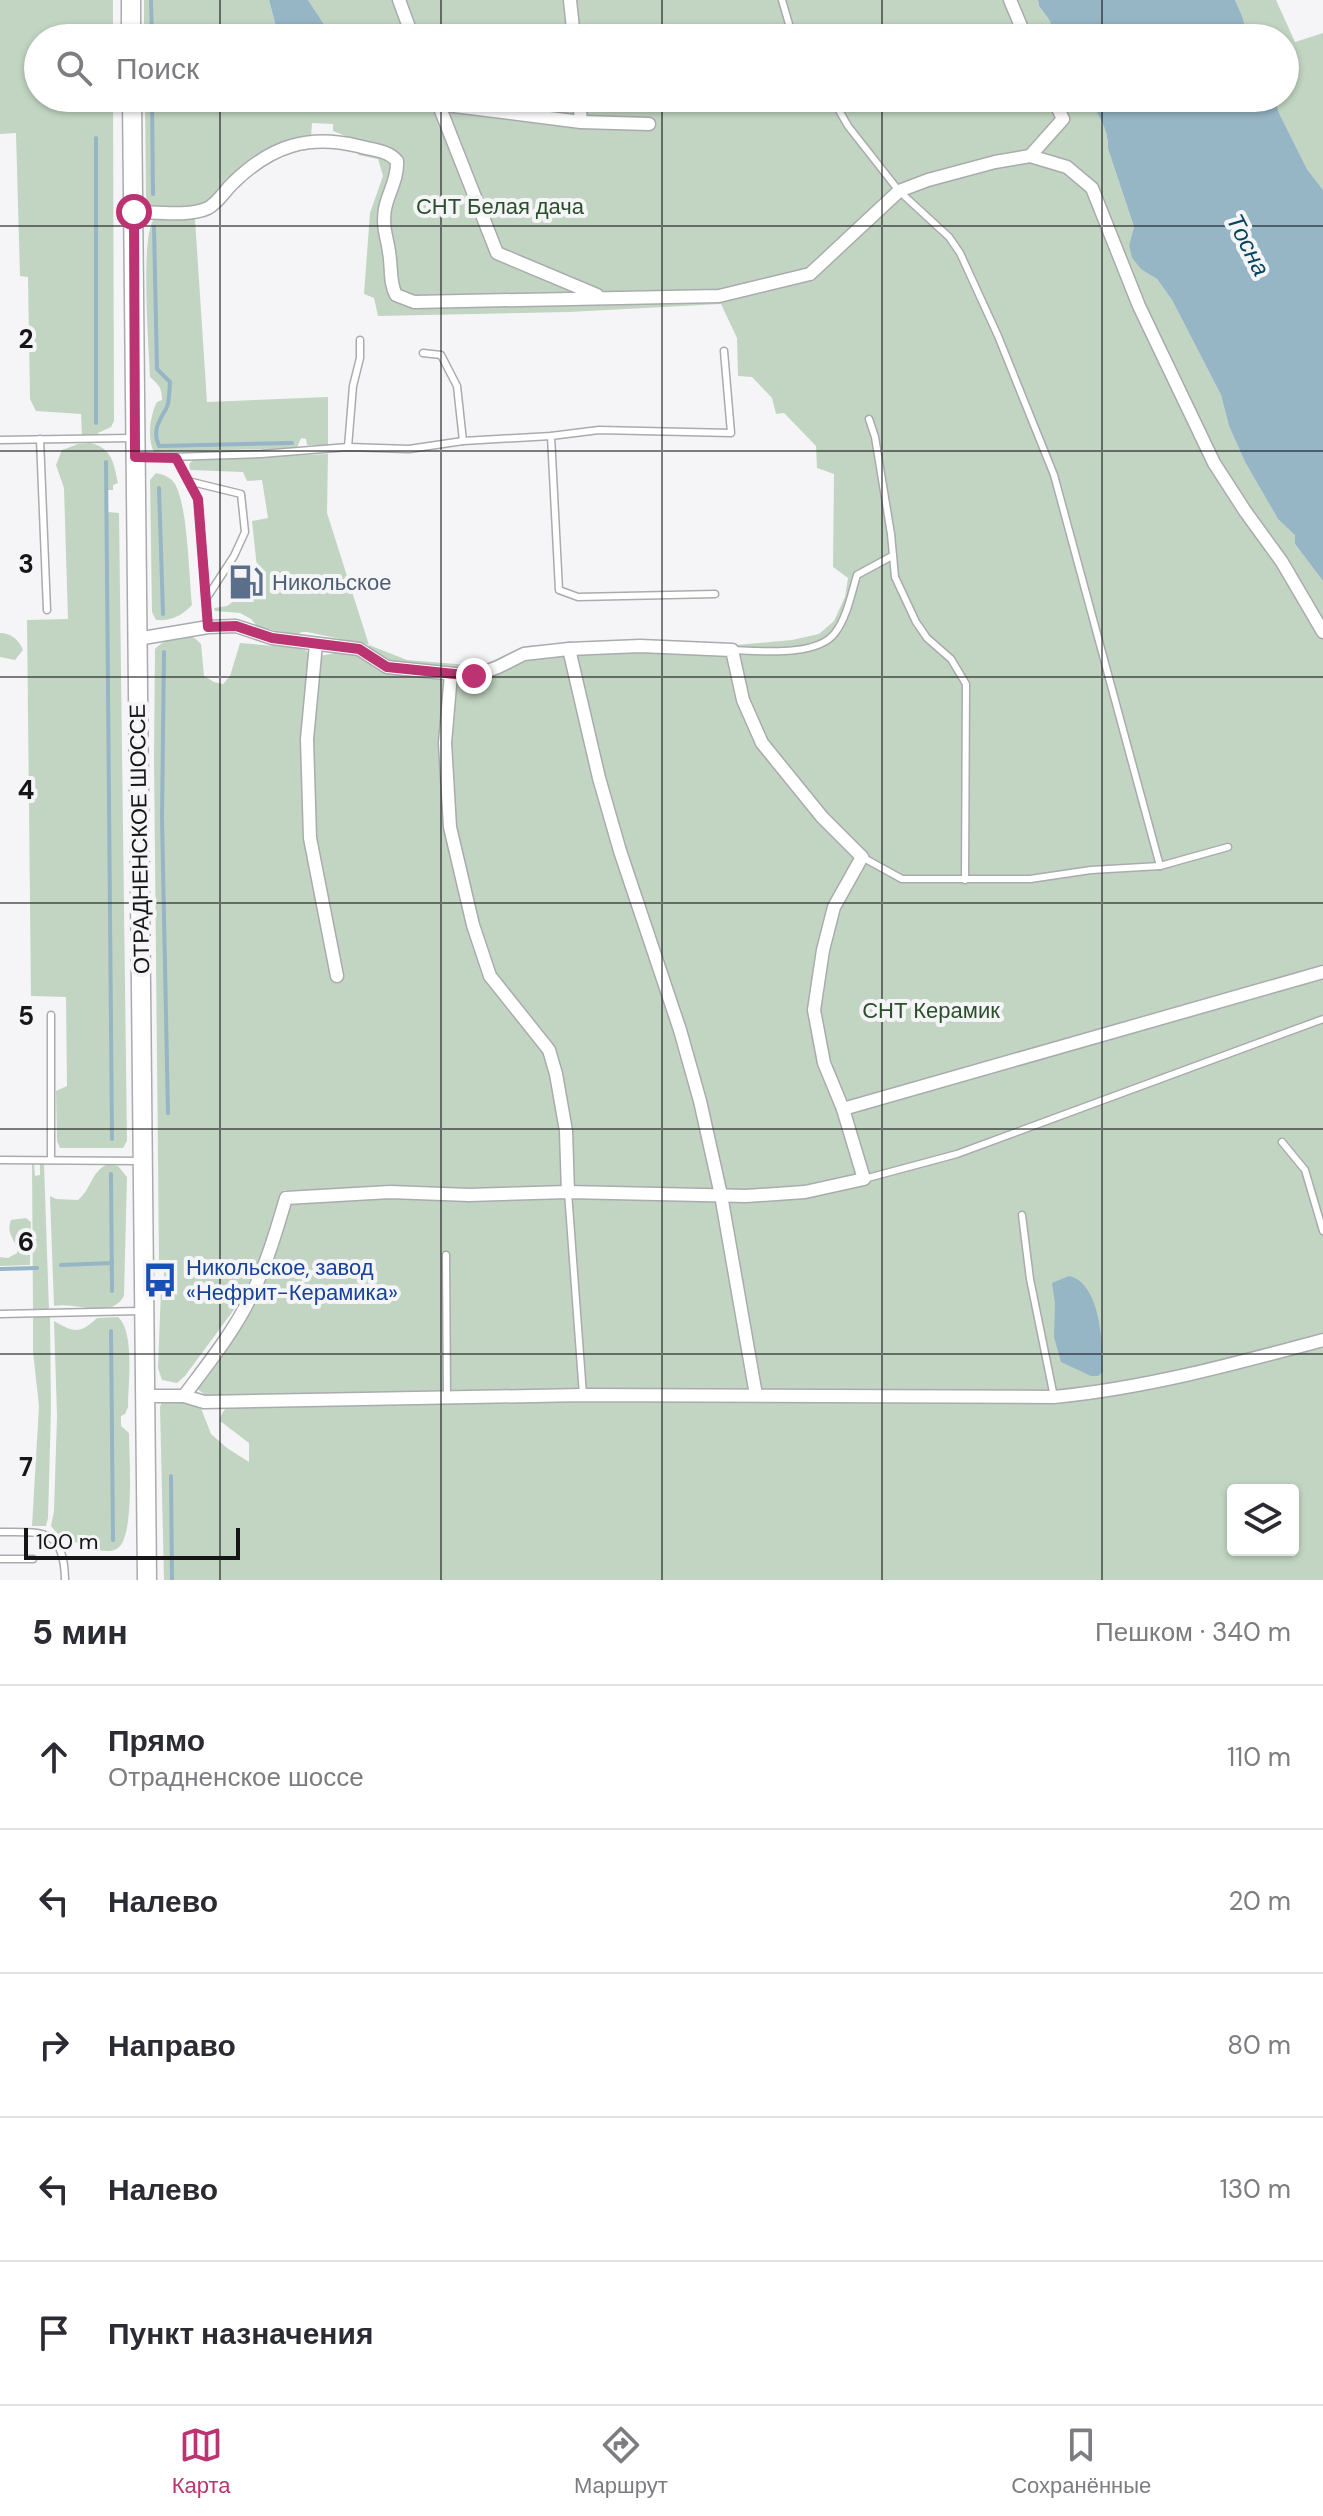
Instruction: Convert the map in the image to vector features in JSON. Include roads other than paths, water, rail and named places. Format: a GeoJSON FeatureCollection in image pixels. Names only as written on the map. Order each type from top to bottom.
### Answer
{"type":"FeatureCollection","features":[{"type":"Feature","properties":{"kind":"main road"},"geometry":{"type":"LineString","coordinates":[[131,0],[131,24]]}},
{"type":"Feature","properties":{"kind":"main road","name":"ОТРАДНЕНСКОЕ ШОССЕ"},"geometry":{"type":"LineString","coordinates":[[132,112],[147,1580]]}},
{"type":"Feature","properties":{"kind":"street"},"geometry":{"type":"LineString","coordinates":[[399,0],[408,24]]}},
{"type":"Feature","properties":{"kind":"street"},"geometry":{"type":"LineString","coordinates":[[570,0],[573,24]]}},
{"type":"Feature","properties":{"kind":"street"},"geometry":{"type":"LineString","coordinates":[[1010,0],[1020,24]]}},
{"type":"Feature","properties":{"kind":"street"},"geometry":{"type":"LineString","coordinates":[[441,112],[497,253],[604,298]]}},
{"type":"Feature","properties":{"kind":"street"},"geometry":{"type":"LineString","coordinates":[[513,112],[581,122],[649,124]]}},
{"type":"Feature","properties":{"kind":"street"},"geometry":{"type":"LineString","coordinates":[[580,112],[581,122]]}},
{"type":"Feature","properties":{"kind":"street"},"geometry":{"type":"LineString","coordinates":[[1030,156],[1063,119],[1060,112]]}},
{"type":"Feature","properties":{"kind":"street"},"geometry":{"type":"LineString","coordinates":[[134,212],[195,212],[210,207],[232,183],[275,152],[304,142],[341,142],[391,154],[397,161],[396,176],[385,209],[383,234],[389,250],[392,287],[396,295],[414,302],[719,296],[810,274],[899,191],[928,180],[1030,156],[1067,167],[1092,188],[1139,306],[1214,463],[1282,562],[1323,632]]}},
{"type":"Feature","properties":{"kind":"street"},"geometry":{"type":"LineString","coordinates":[[137,639],[208,627],[236,626],[272,638],[359,649],[387,667],[474,676],[524,654],[569,649],[640,646],[732,650],[743,700],[762,743],[822,817],[862,857],[834,907],[823,950],[814,1010],[824,1063],[843,1109],[864,1179],[805,1192],[721,1195],[390,1192],[286,1198],[250,1300],[184,1396]]}},
{"type":"Feature","properties":{"kind":"street"},"geometry":{"type":"LineString","coordinates":[[316,644],[307,739],[310,838],[337,976]]}},
{"type":"Feature","properties":{"kind":"street"},"geometry":{"type":"LineString","coordinates":[[569,649],[599,778],[620,851],[680,1030],[700,1101],[721,1195],[756,1395]]}},
{"type":"Feature","properties":{"kind":"street"},"geometry":{"type":"LineString","coordinates":[[451,674],[445,743],[450,827],[473,925],[490,976],[549,1050],[566,1131],[568,1192]]}},
{"type":"Feature","properties":{"kind":"street"},"geometry":{"type":"LineString","coordinates":[[843,1109],[1323,972]]}},
{"type":"Feature","properties":{"kind":"street"},"geometry":{"type":"LineString","coordinates":[[145,1396],[184,1396],[204,1402],[583,1395],[1054,1397],[1104,1392],[1207,1372],[1323,1340]]}},
{"type":"Feature","properties":{"kind":"lane"},"geometry":{"type":"LineString","coordinates":[[782,0],[789,24]]}},
{"type":"Feature","properties":{"kind":"lane"},"geometry":{"type":"LineString","coordinates":[[840,112],[899,191],[949,237],[960,253],[998,336],[1054,475],[1160,866]]}},
{"type":"Feature","properties":{"kind":"lane"},"geometry":{"type":"LineString","coordinates":[[348,447],[360,340]]}},
{"type":"Feature","properties":{"kind":"lane"},"geometry":{"type":"LineString","coordinates":[[135,457],[176,458],[348,447],[409,449],[463,441],[599,430],[731,433],[724,351]]}},
{"type":"Feature","properties":{"kind":"lane"},"geometry":{"type":"LineString","coordinates":[[423,353],[441,355],[457,386],[463,441]]}},
{"type":"Feature","properties":{"kind":"lane"},"geometry":{"type":"LineString","coordinates":[[869,419],[875,437],[895,577],[916,622],[927,638],[951,659],[966,684],[965,880]]}},
{"type":"Feature","properties":{"kind":"lane"},"geometry":{"type":"LineString","coordinates":[[551,436],[559,590],[578,597],[715,594]]}},
{"type":"Feature","properties":{"kind":"lane"},"geometry":{"type":"LineString","coordinates":[[0,440],[135,438]]}},
{"type":"Feature","properties":{"kind":"lane"},"geometry":{"type":"LineString","coordinates":[[40,439],[47,610]]}},
{"type":"Feature","properties":{"kind":"lane"},"geometry":{"type":"LineString","coordinates":[[176,458],[198,499],[208,627]]}},
{"type":"Feature","properties":{"kind":"lane"},"geometry":{"type":"LineString","coordinates":[[188,481],[241,494],[245,532],[234,556],[206,599]]}},
{"type":"Feature","properties":{"kind":"lane"},"geometry":{"type":"LineString","coordinates":[[732,650],[782,652],[827,641],[844,618],[857,575],[892,556]]}},
{"type":"Feature","properties":{"kind":"lane"},"geometry":{"type":"LineString","coordinates":[[862,857],[902,879],[1030,879],[1091,870],[1160,866],[1228,847]]}},
{"type":"Feature","properties":{"kind":"lane"},"geometry":{"type":"LineString","coordinates":[[51,1015],[51,1160]]}},
{"type":"Feature","properties":{"kind":"lane"},"geometry":{"type":"LineString","coordinates":[[864,1179],[957,1154],[1006,1137],[1323,1019]]}},
{"type":"Feature","properties":{"kind":"lane"},"geometry":{"type":"LineString","coordinates":[[1282,1142],[1305,1170],[1323,1231]]}},
{"type":"Feature","properties":{"kind":"lane"},"geometry":{"type":"LineString","coordinates":[[0,1160],[142,1161]]}},
{"type":"Feature","properties":{"kind":"lane"},"geometry":{"type":"LineString","coordinates":[[568,1192],[583,1395]]}},
{"type":"Feature","properties":{"kind":"lane"},"geometry":{"type":"LineString","coordinates":[[1022,1215],[1030,1279],[1054,1397]]}},
{"type":"Feature","properties":{"kind":"lane"},"geometry":{"type":"LineString","coordinates":[[446,1255],[447,1398]]}},
{"type":"Feature","properties":{"kind":"lane"},"geometry":{"type":"LineString","coordinates":[[0,1314],[144,1311]]}},
{"type":"Feature","properties":{"kind":"lane"},"geometry":{"type":"LineString","coordinates":[[0,1532],[43,1533],[52,1537],[65,1558],[65,1580]]}},
{"type":"Feature","properties":{"kind":"lane"},"geometry":{"type":"LineString","coordinates":[[0,1559],[33,1559]]}},
{"type":"Feature","properties":{"kind":"water"},"geometry":{"type":"Polygon","coordinates":[[[269,0],[308,0],[324,24],[275,24],[269,0]]]}},
{"type":"Feature","properties":{"kind":"water"},"geometry":{"type":"Polygon","coordinates":[[[1038,0],[1235,0],[1244,24],[1051,24],[1038,0]]]}},
{"type":"Feature","properties":{"kind":"water","name":"Тосна"},"geometry":{"type":"Polygon","coordinates":[[[1096,112],[1279,112],[1307,169],[1323,190],[1323,581],[1295,544],[1295,535],[1278,519],[1245,462],[1229,426],[1221,395],[1172,300],[1157,279],[1142,270],[1132,258],[1129,245],[1134,227],[1096,112]]]}},
{"type":"Feature","properties":{"kind":"water"},"geometry":{"type":"Polygon","coordinates":[[[1069,1276],[1080,1281],[1094,1303],[1102,1347],[1103,1372],[1098,1376],[1091,1376],[1061,1362],[1054,1337],[1052,1283],[1069,1276]]]}},
{"type":"Feature","properties":{"kind":"waterway"},"geometry":{"type":"LineString","coordinates":[[151,0],[152,24]]}},
{"type":"Feature","properties":{"kind":"waterway"},"geometry":{"type":"LineString","coordinates":[[152,112],[153,194]]}},
{"type":"Feature","properties":{"kind":"waterway"},"geometry":{"type":"LineString","coordinates":[[96,138],[96,423]]}},
{"type":"Feature","properties":{"kind":"waterway"},"geometry":{"type":"LineString","coordinates":[[154,227],[157,369],[170,382],[168,403],[156,431],[159,446],[292,443]]}},
{"type":"Feature","properties":{"kind":"waterway"},"geometry":{"type":"LineString","coordinates":[[106,462],[112,1139]]}},
{"type":"Feature","properties":{"kind":"waterway"},"geometry":{"type":"LineString","coordinates":[[159,488],[163,614]]}},
{"type":"Feature","properties":{"kind":"waterway"},"geometry":{"type":"LineString","coordinates":[[164,652],[162,818],[168,1113]]}},
{"type":"Feature","properties":{"kind":"waterway"},"geometry":{"type":"LineString","coordinates":[[111,1174],[112,1291]]}},
{"type":"Feature","properties":{"kind":"waterway"},"geometry":{"type":"LineString","coordinates":[[61,1265],[112,1263]]}},
{"type":"Feature","properties":{"kind":"waterway"},"geometry":{"type":"LineString","coordinates":[[0,1269],[37,1268]]}},
{"type":"Feature","properties":{"kind":"waterway"},"geometry":{"type":"LineString","coordinates":[[111,1331],[113,1540]]}},
{"type":"Feature","properties":{"kind":"waterway"},"geometry":{"type":"LineString","coordinates":[[171,1476],[172,1580]]}},
{"type":"Feature","properties":{"kind":"place","name":"Никольское"},"geometry":{"type":"Point","coordinates":[246,582]}},
{"type":"Feature","properties":{"kind":"place","name":"Никольское, завод «Нефрит-Керамика»"},"geometry":{"type":"Point","coordinates":[160,1280]}},
{"type":"Feature","properties":{"kind":"park label","name":"СНТ Белая дача"},"geometry":{"type":"Point","coordinates":[500,206]}},
{"type":"Feature","properties":{"kind":"park label","name":"СНТ Керамик"},"geometry":{"type":"Point","coordinates":[931,1010]}}]}
